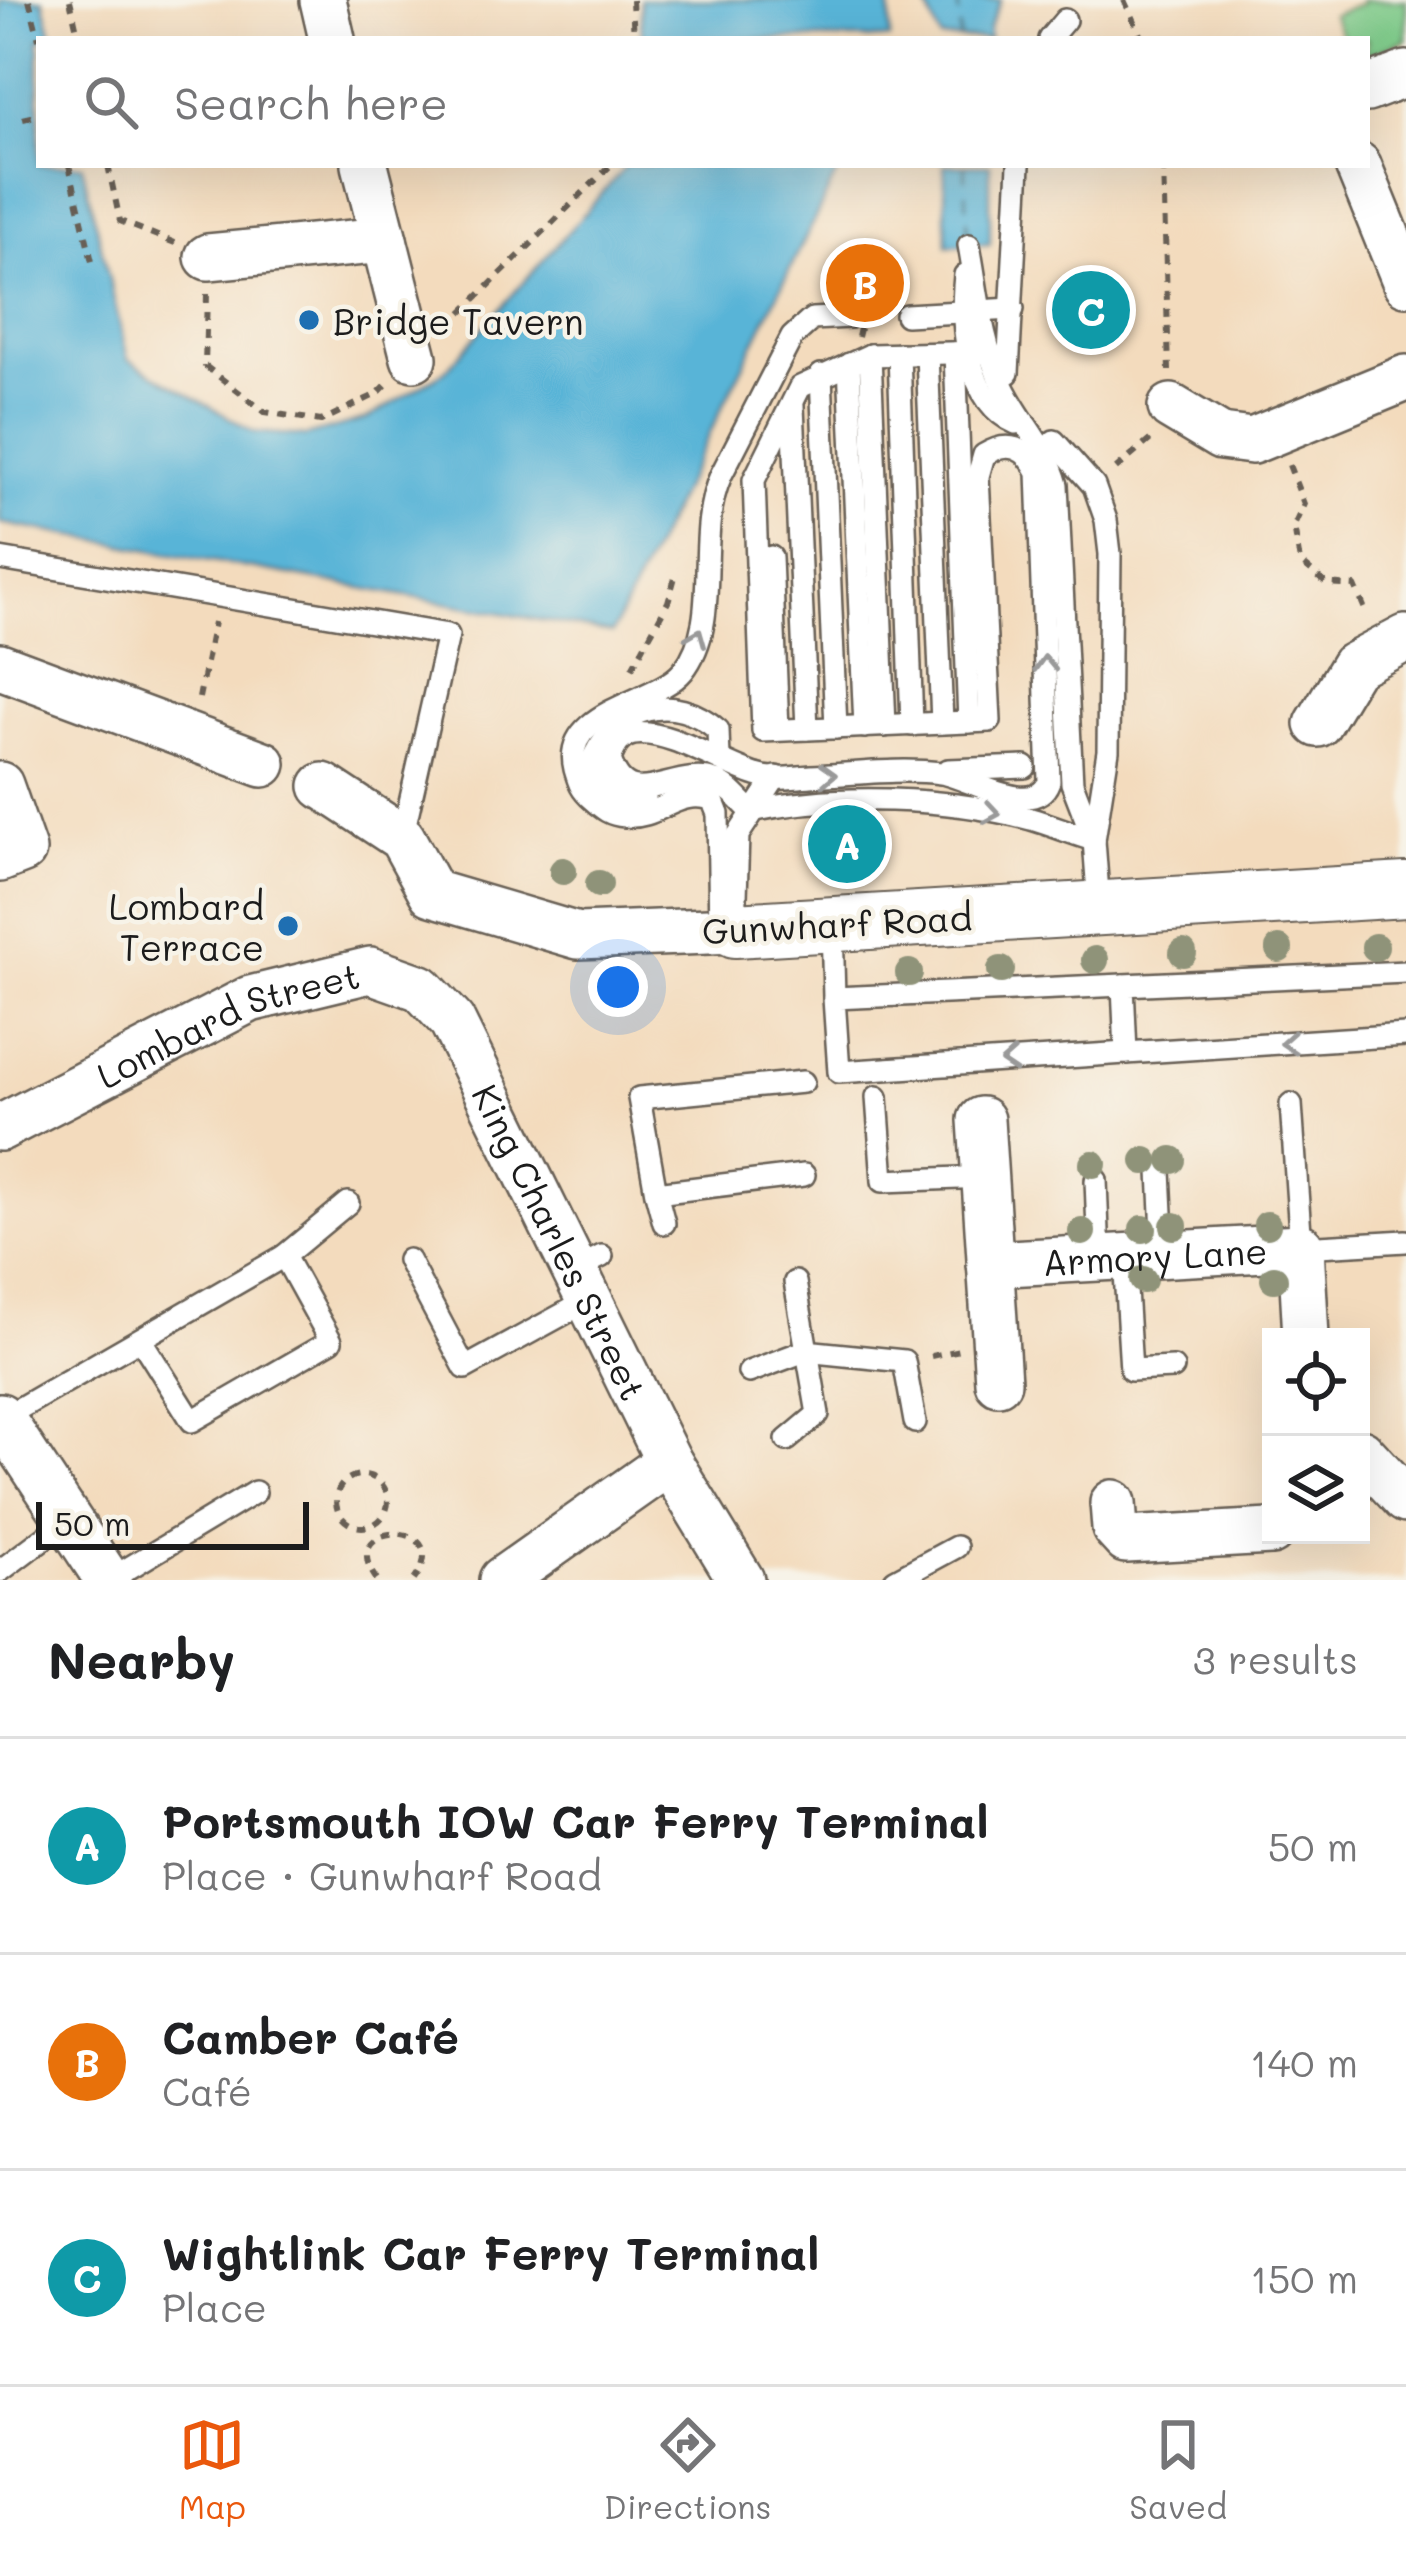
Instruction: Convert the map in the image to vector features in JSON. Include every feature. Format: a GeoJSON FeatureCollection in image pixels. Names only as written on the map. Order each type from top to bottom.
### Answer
{"type":"FeatureCollection","features":[{"type":"Feature","properties":{"kind":"street"},"geometry":{"type":"LineString","coordinates":[[322,0],[331,36]]}},
{"type":"Feature","properties":{"kind":"street"},"geometry":{"type":"LineString","coordinates":[[1370,88],[1406,74]]}},
{"type":"Feature","properties":{"kind":"street"},"geometry":{"type":"LineString","coordinates":[[366,168],[414,358]]}},
{"type":"Feature","properties":{"kind":"street"},"geometry":{"type":"LineString","coordinates":[[1359,168],[1406,283]]}},
{"type":"Feature","properties":{"kind":"street"},"geometry":{"type":"LineString","coordinates":[[208,257],[384,240]]}},
{"type":"Feature","properties":{"kind":"street"},"geometry":{"type":"LineString","coordinates":[[1171,407],[1231,440],[1252,441],[1406,378]]}},
{"type":"Feature","properties":{"kind":"street"},"geometry":{"type":"LineString","coordinates":[[1318,724],[1346,673],[1394,644]]}},
{"type":"Feature","properties":{"kind":"street"},"geometry":{"type":"LineString","coordinates":[[0,666],[263,764]]}},
{"type":"Feature","properties":{"kind":"street"},"geometry":{"type":"LineString","coordinates":[[0,785],[23,850],[0,859]]}},
{"type":"Feature","properties":{"kind":"street","name":"Gunwharf Road"},"geometry":{"type":"LineString","coordinates":[[323,786],[402,838],[432,893],[578,936],[1406,890]]}},
{"type":"Feature","properties":{"kind":"street","name":"Lombard Street"},"geometry":{"type":"LineString","coordinates":[[0,1128],[250,1000],[370,970],[421,988],[452,1021]]}},
{"type":"Feature","properties":{"kind":"street","name":"King Charles Street"},"geometry":{"type":"LineString","coordinates":[[452,1021],[661,1415],[669,1462],[741,1580]]}},
{"type":"Feature","properties":{"kind":"street"},"geometry":{"type":"LineString","coordinates":[[981,1120],[996,1362]]}},
{"type":"Feature","properties":{"kind":"street","name":"Armory Lane"},"geometry":{"type":"LineString","coordinates":[[990,1264],[1300,1247],[1305,1328]]}},
{"type":"Feature","properties":{"kind":"street"},"geometry":{"type":"LineString","coordinates":[[1,1417],[109,1580]]}},
{"type":"Feature","properties":{"kind":"street"},"geometry":{"type":"LineString","coordinates":[[502,1580],[669,1462]]}},
{"type":"Feature","properties":{"kind":"street"},"geometry":{"type":"LineString","coordinates":[[1370,1469],[1406,1500]]}},
{"type":"Feature","properties":{"kind":"street"},"geometry":{"type":"LineString","coordinates":[[1113,1503],[1114,1528],[1121,1538],[1173,1559],[1262,1534]]}},
{"type":"Feature","properties":{"kind":"lane"},"geometry":{"type":"LineString","coordinates":[[1052,36],[1066,20]]}},
{"type":"Feature","properties":{"kind":"lane"},"geometry":{"type":"LineString","coordinates":[[1008,373],[1019,168]]}},
{"type":"Feature","properties":{"kind":"lane"},"geometry":{"type":"LineString","coordinates":[[906,314],[1013,309]]}},
{"type":"Feature","properties":{"kind":"lane"},"geometry":{"type":"LineString","coordinates":[[924,771],[951,774],[1023,797],[1045,791],[1038,472],[1030,455],[1016,447],[998,446],[984,455],[978,476],[990,721],[763,731],[754,479],[793,402],[971,311]]}},
{"type":"Feature","properties":{"kind":"lane"},"geometry":{"type":"LineString","coordinates":[[728,930],[718,814],[712,799],[694,794],[645,815],[608,813],[581,790],[572,756],[582,733],[683,671],[705,623],[706,529],[712,496],[792,337],[812,320],[1009,401],[1052,466],[1057,485],[1072,783],[1094,840]]}},
{"type":"Feature","properties":{"kind":"lane"},"geometry":{"type":"LineString","coordinates":[[874,726],[889,352]]}},
{"type":"Feature","properties":{"kind":"lane"},"geometry":{"type":"LineString","coordinates":[[874,726],[889,352]]}},
{"type":"Feature","properties":{"kind":"lane"},"geometry":{"type":"LineString","coordinates":[[874,726],[889,352]]}},
{"type":"Feature","properties":{"kind":"lane"},"geometry":{"type":"LineString","coordinates":[[874,726],[889,352]]}},
{"type":"Feature","properties":{"kind":"lane"},"geometry":{"type":"LineString","coordinates":[[793,402],[874,726]]}},
{"type":"Feature","properties":{"kind":"lane"},"geometry":{"type":"LineString","coordinates":[[781,427],[874,726]]}},
{"type":"Feature","properties":{"kind":"lane"},"geometry":{"type":"LineString","coordinates":[[1054,441],[1094,486],[1106,520],[1110,554],[1108,751],[1094,840],[1099,908]]}},
{"type":"Feature","properties":{"kind":"lane"},"geometry":{"type":"LineString","coordinates":[[0,559],[448,635],[402,838]]}},
{"type":"Feature","properties":{"kind":"lane"},"geometry":{"type":"LineString","coordinates":[[664,784],[643,801],[629,803],[610,797],[597,780],[593,758],[610,729],[655,706],[678,708],[718,730],[719,759]]}},
{"type":"Feature","properties":{"kind":"lane"},"geometry":{"type":"LineString","coordinates":[[751,811],[717,782],[694,777],[648,789],[628,788],[615,776],[610,759],[617,743],[631,734],[652,735],[757,776],[1025,766]]}},
{"type":"Feature","properties":{"kind":"lane"},"geometry":{"type":"LineString","coordinates":[[728,930],[738,835],[776,777]]}},
{"type":"Feature","properties":{"kind":"lane"},"geometry":{"type":"LineString","coordinates":[[751,811],[782,805],[908,800],[1034,820],[1094,840]]}},
{"type":"Feature","properties":{"kind":"lane"},"geometry":{"type":"LineString","coordinates":[[832,924],[839,1072],[1406,1035]]}},
{"type":"Feature","properties":{"kind":"lane"},"geometry":{"type":"LineString","coordinates":[[834,998],[1406,972]]}},
{"type":"Feature","properties":{"kind":"lane"},"geometry":{"type":"LineString","coordinates":[[1124,985],[1126,1053]]}},
{"type":"Feature","properties":{"kind":"lane"},"geometry":{"type":"LineString","coordinates":[[664,1223],[639,1098],[802,1082]]}},
{"type":"Feature","properties":{"kind":"lane"},"geometry":{"type":"LineString","coordinates":[[877,1097],[883,1181],[985,1177]]}},
{"type":"Feature","properties":{"kind":"lane"},"geometry":{"type":"LineString","coordinates":[[1291,1103],[1300,1247],[1406,1240]]}},
{"type":"Feature","properties":{"kind":"lane"},"geometry":{"type":"LineString","coordinates":[[1160,1171],[1129,1257],[1131,1370],[1173,1368]]}},
{"type":"Feature","properties":{"kind":"lane"},"geometry":{"type":"LineString","coordinates":[[656,1193],[804,1175]]}},
{"type":"Feature","properties":{"kind":"lane"},"geometry":{"type":"LineString","coordinates":[[1096,1180],[1129,1257]]}},
{"type":"Feature","properties":{"kind":"lane"},"geometry":{"type":"LineString","coordinates":[[1,1417],[284,1256],[348,1203]]}},
{"type":"Feature","properties":{"kind":"lane"},"geometry":{"type":"LineString","coordinates":[[141,1340],[192,1421],[331,1341],[284,1256]]}},
{"type":"Feature","properties":{"kind":"lane"},"geometry":{"type":"LineString","coordinates":[[408,1260],[466,1368],[589,1276]]}},
{"type":"Feature","properties":{"kind":"lane"},"geometry":{"type":"LineString","coordinates":[[787,1440],[818,1414],[795,1282]]}},
{"type":"Feature","properties":{"kind":"lane"},"geometry":{"type":"LineString","coordinates":[[749,1372],[805,1351],[904,1361],[915,1422]]}},
{"type":"Feature","properties":{"kind":"lane"},"geometry":{"type":"LineString","coordinates":[[109,1580],[255,1492]]}},
{"type":"Feature","properties":{"kind":"lane"},"geometry":{"type":"LineString","coordinates":[[0,1571],[70,1520]]}},
{"type":"Feature","properties":{"kind":"lane"},"geometry":{"type":"LineString","coordinates":[[895,1580],[956,1547]]}},
{"type":"Feature","properties":{"kind":"path"},"geometry":{"type":"LineString","coordinates":[[29,0],[38,36]]}},
{"type":"Feature","properties":{"kind":"path"},"geometry":{"type":"LineString","coordinates":[[70,0],[78,36]]}},
{"type":"Feature","properties":{"kind":"path"},"geometry":{"type":"LineString","coordinates":[[632,0],[634,36]]}},
{"type":"Feature","properties":{"kind":"path"},"geometry":{"type":"LineString","coordinates":[[1124,0],[1141,36]]}},
{"type":"Feature","properties":{"kind":"path"},"geometry":{"type":"LineString","coordinates":[[23,119],[36,116]]}},
{"type":"Feature","properties":{"kind":"path"},"geometry":{"type":"LineString","coordinates":[[70,168],[93,266]]}},
{"type":"Feature","properties":{"kind":"path"},"geometry":{"type":"LineString","coordinates":[[109,168],[120,221],[208,257],[205,366],[265,412],[321,421],[376,394],[608,168]]}},
{"type":"Feature","properties":{"kind":"path"},"geometry":{"type":"LineString","coordinates":[[1094,486],[1147,446],[1171,407],[1163,168]]}},
{"type":"Feature","properties":{"kind":"path"},"geometry":{"type":"LineString","coordinates":[[1276,434],[1304,505],[1294,526],[1300,562],[1327,584],[1355,586],[1394,644]]}},
{"type":"Feature","properties":{"kind":"path"},"geometry":{"type":"LineString","coordinates":[[191,737],[220,595]]}},
{"type":"Feature","properties":{"kind":"path"},"geometry":{"type":"LineString","coordinates":[[904,1361],[996,1362]]}},
{"type":"Feature","properties":{"kind":"path"},"geometry":{"type":"LineString","coordinates":[[365,1475],[381,1483],[388,1498],[382,1517],[370,1526],[352,1526],[336,1507],[338,1490],[349,1478],[365,1475]]}},
{"type":"Feature","properties":{"kind":"path"},"geometry":{"type":"LineString","coordinates":[[382,1517],[418,1543],[422,1567],[432,1580]]}},
{"type":"Feature","properties":{"kind":"path"},"geometry":{"type":"LineString","coordinates":[[370,1526],[379,1537]]}},
{"type":"Feature","properties":{"kind":"path"},"geometry":{"type":"LineString","coordinates":[[377,1580],[368,1560],[379,1537],[397,1532]]}},
{"type":"Feature","properties":{"kind":"path"},"geometry":{"type":"LineString","coordinates":[[414,1580],[422,1567]]}},
{"type":"Feature","properties":{"kind":"green space"},"geometry":{"type":"Polygon","coordinates":[[[1361,0],[1406,0],[1406,40],[1370,54],[1370,36],[1342,36],[1332,15],[1362,4],[1361,0]]]}},
{"type":"Feature","properties":{"kind":"water"},"geometry":{"type":"Polygon","coordinates":[[[0,0],[43,0],[52,36],[36,36],[36,168],[83,168],[128,359],[254,432],[306,436],[367,419],[445,371],[624,168],[840,168],[612,633],[0,523],[0,0]]]}},
{"type":"Feature","properties":{"kind":"water"},"geometry":{"type":"Polygon","coordinates":[[[640,0],[901,0],[890,6],[890,36],[642,36],[640,0]]]}},
{"type":"Feature","properties":{"kind":"water"},"geometry":{"type":"Polygon","coordinates":[[[924,0],[1001,0],[989,36],[940,36],[924,0]]]}},
{"type":"Feature","properties":{"kind":"water"},"geometry":{"type":"Polygon","coordinates":[[[944,168],[990,168],[990,244],[947,246],[944,168]]]}},
{"type":"Feature","properties":{"kind":"ferry route"},"geometry":{"type":"LineString","coordinates":[[958,0],[960,36]]}},
{"type":"Feature","properties":{"kind":"ferry route"},"geometry":{"type":"LineString","coordinates":[[965,168],[968,237]]}},
{"type":"Feature","properties":{"kind":"place","name":"Camber Café"},"geometry":{"type":"Point","coordinates":[865,283]}},
{"type":"Feature","properties":{"kind":"place","name":"Wightlink Car Ferry Terminal"},"geometry":{"type":"Point","coordinates":[1091,310]}},
{"type":"Feature","properties":{"kind":"place","name":"Bridge Tavern"},"geometry":{"type":"Point","coordinates":[309,320]}},
{"type":"Feature","properties":{"kind":"place","name":"Portsmouth IOW Car Ferry Terminal"},"geometry":{"type":"Point","coordinates":[847,844]}},
{"type":"Feature","properties":{"kind":"place","name":"Lombard Terrace"},"geometry":{"type":"Point","coordinates":[288,926]}}]}
